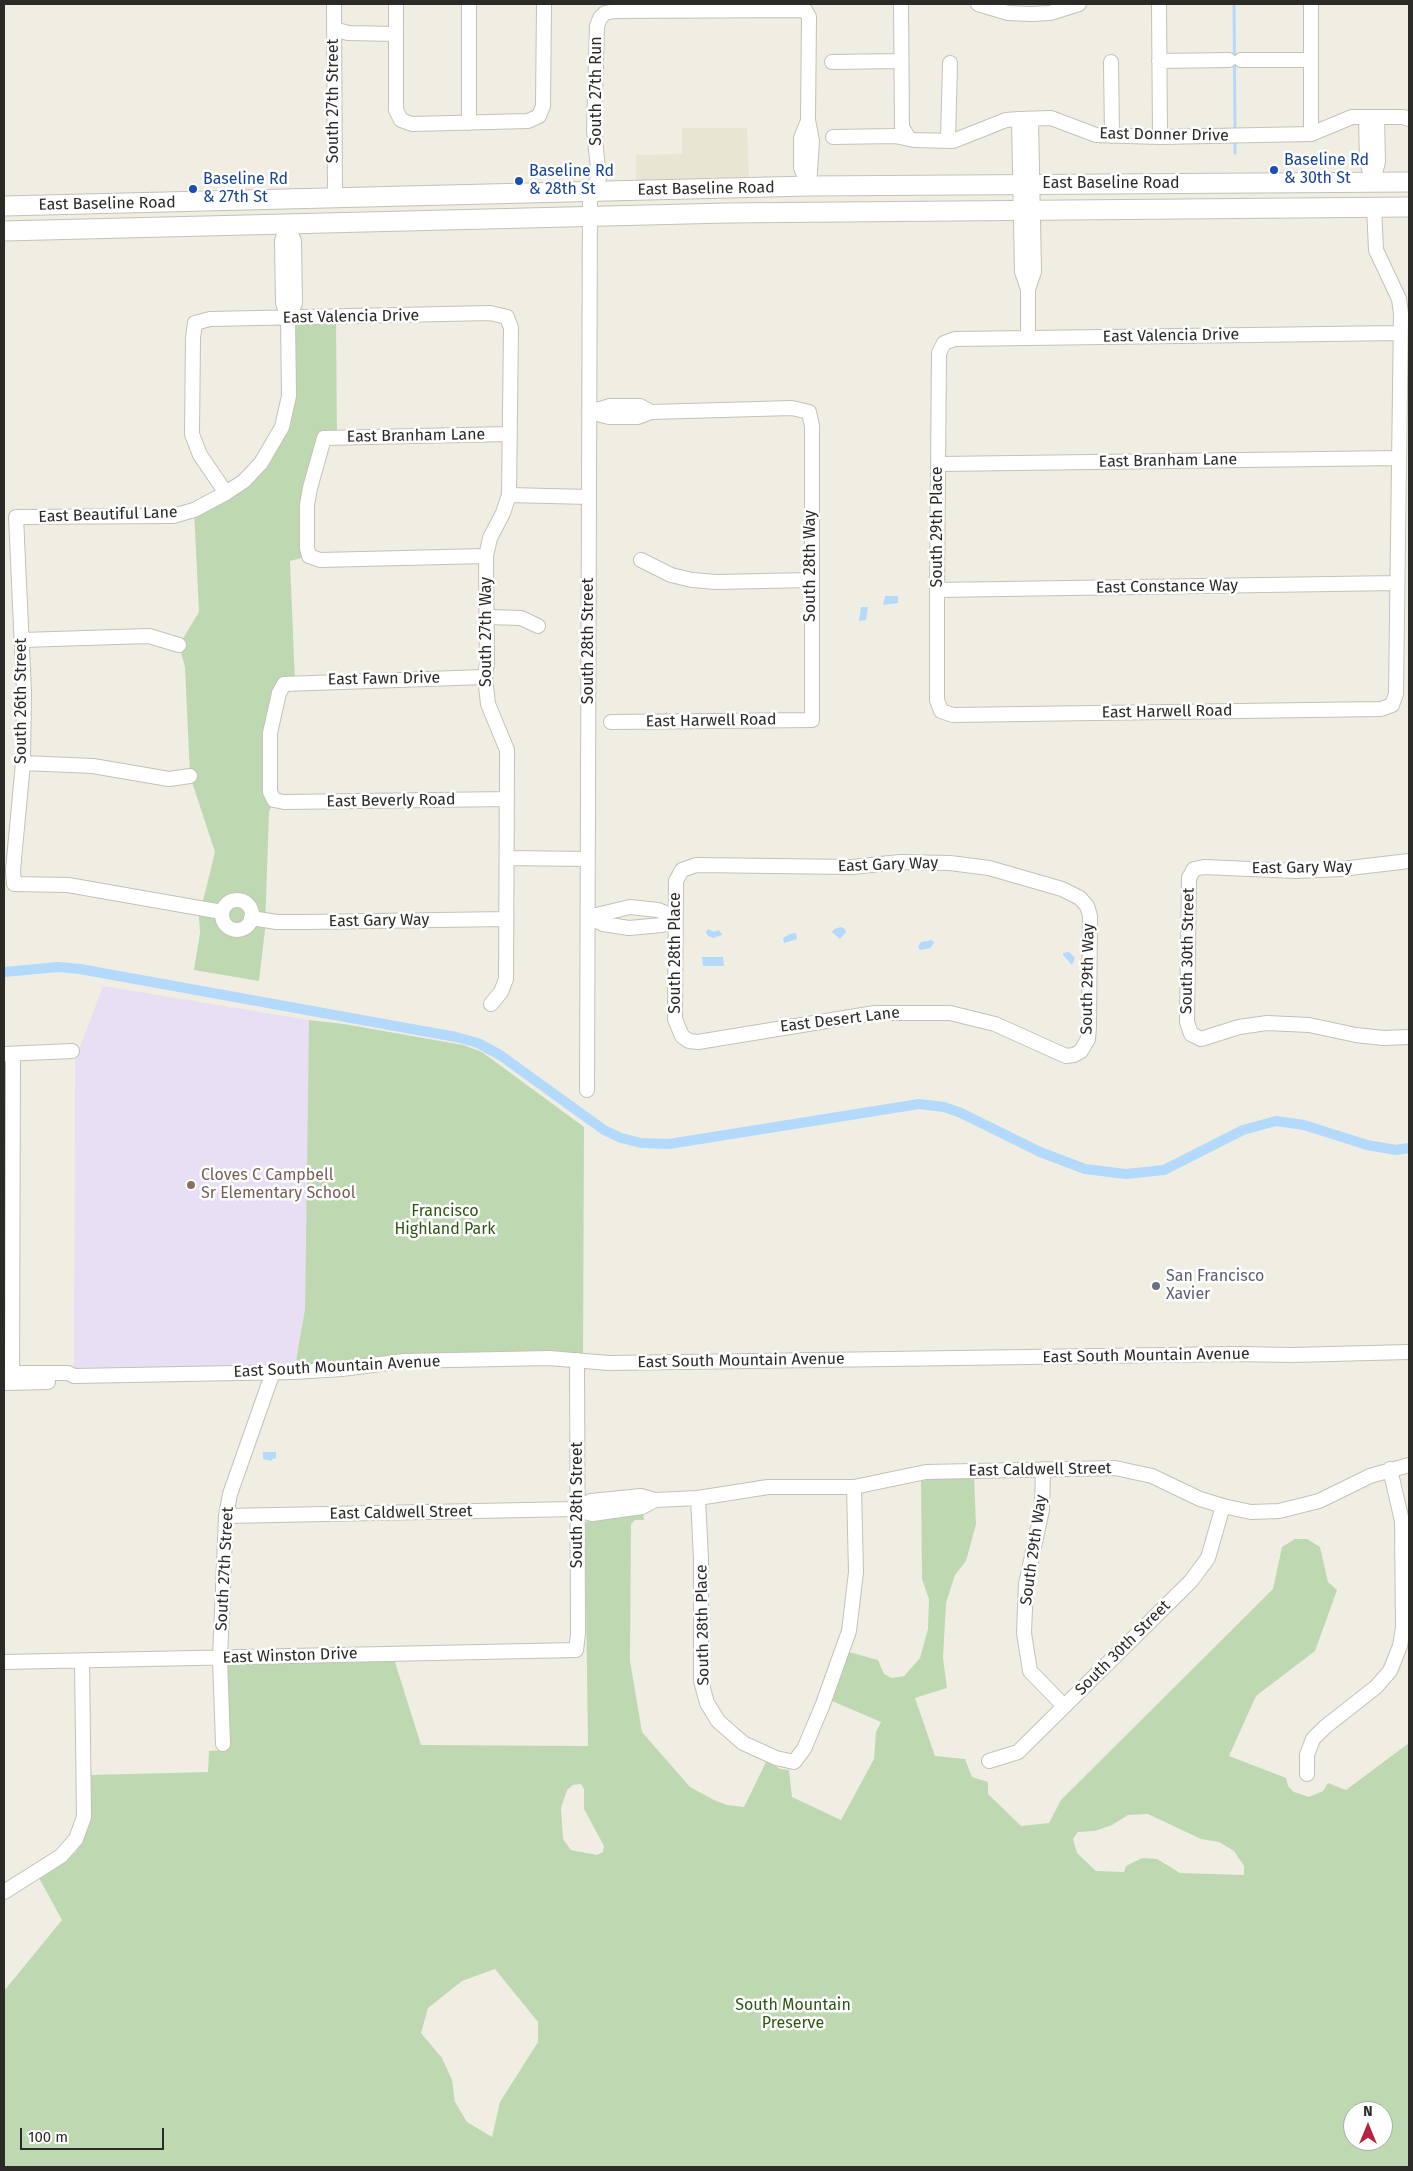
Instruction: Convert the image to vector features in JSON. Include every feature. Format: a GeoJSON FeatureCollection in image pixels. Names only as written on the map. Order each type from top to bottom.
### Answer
{"type":"FeatureCollection","features":[{"type":"Feature","properties":{"kind":"main road"},"geometry":{"type":"LineString","coordinates":[[1373,182],[1374,207]]}},
{"type":"Feature","properties":{"kind":"main road","name":"East Baseline Road"},"geometry":{"type":"LineString","coordinates":[[4,206],[809,186],[1409,182]]}},
{"type":"Feature","properties":{"kind":"main road"},"geometry":{"type":"LineString","coordinates":[[727,214],[752,204],[799,200],[807,196],[809,186]]}},
{"type":"Feature","properties":{"kind":"main road"},"geometry":{"type":"LineString","coordinates":[[335,198],[347,214],[360,222]]}},
{"type":"Feature","properties":{"kind":"main road"},"geometry":{"type":"LineString","coordinates":[[257,200],[276,210],[287,223],[293,214],[297,212],[330,209],[334,205],[335,198]]}},
{"type":"Feature","properties":{"kind":"main road"},"geometry":{"type":"LineString","coordinates":[[86,204],[86,228]]}},
{"type":"Feature","properties":{"kind":"main road","name":"East Baseline Road"},"geometry":{"type":"LineString","coordinates":[[4,231],[727,214],[1409,207]]}},
{"type":"Feature","properties":{"kind":"street","name":"South 27th Street"},"geometry":{"type":"LineString","coordinates":[[334,4],[335,198]]}},
{"type":"Feature","properties":{"kind":"street"},"geometry":{"type":"LineString","coordinates":[[396,4],[396,110],[401,120],[412,124],[528,121],[540,116],[542,106],[544,4]]}},
{"type":"Feature","properties":{"kind":"street"},"geometry":{"type":"LineString","coordinates":[[469,4],[469,123]]}},
{"type":"Feature","properties":{"kind":"street"},"geometry":{"type":"LineString","coordinates":[[901,4],[902,127],[908,137]]}},
{"type":"Feature","properties":{"kind":"street"},"geometry":{"type":"LineString","coordinates":[[978,4],[1008,13],[1031,14],[1050,13],[1079,4]]}},
{"type":"Feature","properties":{"kind":"street"},"geometry":{"type":"LineString","coordinates":[[1158,4],[1160,137]]}},
{"type":"Feature","properties":{"kind":"street"},"geometry":{"type":"LineString","coordinates":[[1311,4],[1311,134]]}},
{"type":"Feature","properties":{"kind":"street"},"geometry":{"type":"LineString","coordinates":[[646,7],[744,6],[805,10],[809,17],[808,120],[801,138],[806,147],[801,168],[809,186]]}},
{"type":"Feature","properties":{"kind":"street","name":"South 27th Run"},"geometry":{"type":"LineString","coordinates":[[590,192],[599,178],[594,130],[597,26],[600,18],[605,13],[646,7]]}},
{"type":"Feature","properties":{"kind":"street"},"geometry":{"type":"LineString","coordinates":[[334,29],[344,25],[370,29],[396,29]]}},
{"type":"Feature","properties":{"kind":"street"},"geometry":{"type":"LineString","coordinates":[[1159,61],[1311,60]]}},
{"type":"Feature","properties":{"kind":"street"},"geometry":{"type":"LineString","coordinates":[[832,62],[900,61]]}},
{"type":"Feature","properties":{"kind":"street"},"geometry":{"type":"LineString","coordinates":[[1111,62],[1112,136]]}},
{"type":"Feature","properties":{"kind":"street"},"geometry":{"type":"LineString","coordinates":[[948,140],[950,63]]}},
{"type":"Feature","properties":{"kind":"street","name":"East Donner Drive"},"geometry":{"type":"LineString","coordinates":[[833,137],[908,137],[914,140],[948,140],[1006,120],[1051,118],[1096,136],[1160,137],[1311,134],[1352,117],[1403,117],[1409,119]]}},
{"type":"Feature","properties":{"kind":"street"},"geometry":{"type":"LineString","coordinates":[[1372,117],[1372,142],[1367,162],[1373,182]]}},
{"type":"Feature","properties":{"kind":"street"},"geometry":{"type":"LineString","coordinates":[[1025,119],[1028,257],[1022,272],[1028,289],[1028,338]]}},
{"type":"Feature","properties":{"kind":"street","name":"South 28th Street"},"geometry":{"type":"LineString","coordinates":[[587,1090],[590,192]]}},
{"type":"Feature","properties":{"kind":"street"},"geometry":{"type":"LineString","coordinates":[[1374,207],[1376,250],[1399,299],[1398,583]]}},
{"type":"Feature","properties":{"kind":"street"},"geometry":{"type":"LineString","coordinates":[[226,493],[244,481],[261,464],[282,427],[289,396],[288,318],[295,302],[294,241],[287,223]]}},
{"type":"Feature","properties":{"kind":"street","name":"East Valencia Drive"},"geometry":{"type":"LineString","coordinates":[[226,493],[200,456],[192,434],[192,357],[195,323],[210,320],[490,313],[507,317]]}},
{"type":"Feature","properties":{"kind":"street","name":"South 27th Way"},"geometry":{"type":"LineString","coordinates":[[492,1004],[501,992],[506,979],[507,750],[488,704],[485,677],[487,617],[486,556],[490,538],[503,513],[509,495],[508,434],[512,328],[507,317]]}},
{"type":"Feature","properties":{"kind":"street","name":"East Valencia Drive"},"geometry":{"type":"LineString","coordinates":[[944,343],[955,339],[1400,333]]}},
{"type":"Feature","properties":{"kind":"street","name":"South 29th Place"},"geometry":{"type":"LineString","coordinates":[[941,711],[938,700],[938,464],[940,354],[944,343]]}},
{"type":"Feature","properties":{"kind":"street","name":"South 28th Way"},"geometry":{"type":"LineString","coordinates":[[590,412],[609,417],[638,417],[651,412],[792,408],[809,412],[812,426],[812,720]]}},
{"type":"Feature","properties":{"kind":"street","name":"East Branham Lane"},"geometry":{"type":"LineString","coordinates":[[486,556],[320,560],[309,556],[307,548],[307,506],[324,438],[508,434]]}},
{"type":"Feature","properties":{"kind":"street","name":"East Branham Lane"},"geometry":{"type":"LineString","coordinates":[[938,464],[1398,458]]}},
{"type":"Feature","properties":{"kind":"street","name":"East Beautiful Lane"},"geometry":{"type":"LineString","coordinates":[[16,517],[173,516],[194,510],[226,493]]}},
{"type":"Feature","properties":{"kind":"street"},"geometry":{"type":"LineString","coordinates":[[509,495],[590,497]]}},
{"type":"Feature","properties":{"kind":"street","name":"South 26th Street"},"geometry":{"type":"LineString","coordinates":[[16,517],[24,692],[23,763],[13,870],[14,884],[68,885],[222,912]]}},
{"type":"Feature","properties":{"kind":"street"},"geometry":{"type":"LineString","coordinates":[[641,560],[671,576],[692,580],[716,582],[811,580]]}},
{"type":"Feature","properties":{"kind":"street","name":"East Constance Way"},"geometry":{"type":"LineString","coordinates":[[938,590],[1398,583]]}},
{"type":"Feature","properties":{"kind":"street","name":"East Harwell Road"},"geometry":{"type":"LineString","coordinates":[[941,711],[953,715],[1382,709],[1392,705],[1396,694],[1398,583]]}},
{"type":"Feature","properties":{"kind":"street"},"geometry":{"type":"LineString","coordinates":[[487,617],[521,618],[538,626]]}},
{"type":"Feature","properties":{"kind":"street"},"geometry":{"type":"LineString","coordinates":[[22,640],[149,636],[179,644]]}},
{"type":"Feature","properties":{"kind":"street","name":"East Fawn Drive"},"geometry":{"type":"LineString","coordinates":[[274,800],[270,792],[270,733],[279,693],[284,684],[295,682],[485,677]]}},
{"type":"Feature","properties":{"kind":"street","name":"East Harwell Road"},"geometry":{"type":"LineString","coordinates":[[611,722],[812,720]]}},
{"type":"Feature","properties":{"kind":"street"},"geometry":{"type":"LineString","coordinates":[[23,763],[92,766],[168,779],[190,776]]}},
{"type":"Feature","properties":{"kind":"street","name":"East Beverly Road"},"geometry":{"type":"LineString","coordinates":[[274,800],[284,802],[507,799]]}},
{"type":"Feature","properties":{"kind":"street"},"geometry":{"type":"LineString","coordinates":[[507,858],[588,858]]}},
{"type":"Feature","properties":{"kind":"street","name":"East Gary Way"},"geometry":{"type":"LineString","coordinates":[[682,870],[696,865],[852,866],[900,862],[950,863],[989,868],[1062,889],[1080,898],[1087,906]]}},
{"type":"Feature","properties":{"kind":"street","name":"East Gary Way"},"geometry":{"type":"LineString","coordinates":[[1194,869],[1204,867],[1296,870],[1341,869],[1409,862]]}},
{"type":"Feature","properties":{"kind":"street","name":"South 30th Street"},"geometry":{"type":"LineString","coordinates":[[1194,869],[1189,878],[1187,1022],[1191,1034],[1201,1038],[1238,1028],[1267,1023],[1309,1025],[1374,1037],[1409,1036]]}},
{"type":"Feature","properties":{"kind":"street","name":"South 28th Place"},"geometry":{"type":"LineString","coordinates":[[682,870],[676,881],[675,917],[675,1019],[682,1036]]}},
{"type":"Feature","properties":{"kind":"street"},"geometry":{"type":"LineString","coordinates":[[241,901],[250,909],[251,918],[242,928],[233,929],[225,924],[222,912],[228,903],[241,901]]}},
{"type":"Feature","properties":{"kind":"street","name":"South 29th Way"},"geometry":{"type":"LineString","coordinates":[[1081,1051],[1088,1039],[1089,1027],[1090,916],[1087,906]]}},
{"type":"Feature","properties":{"kind":"street"},"geometry":{"type":"LineString","coordinates":[[630,907],[632,928]]}},
{"type":"Feature","properties":{"kind":"street"},"geometry":{"type":"LineString","coordinates":[[588,917],[630,907],[658,910],[675,917]]}},
{"type":"Feature","properties":{"kind":"street"},"geometry":{"type":"LineString","coordinates":[[588,917],[603,924],[632,928],[662,925],[675,917]]}},
{"type":"Feature","properties":{"kind":"street","name":"East Gary Way"},"geometry":{"type":"LineString","coordinates":[[251,918],[277,922],[506,919]]}},
{"type":"Feature","properties":{"kind":"street","name":"East Desert Lane"},"geometry":{"type":"LineString","coordinates":[[682,1036],[689,1041],[698,1042],[875,1013],[950,1013],[995,1024],[1066,1056],[1074,1055],[1081,1051]]}},
{"type":"Feature","properties":{"kind":"street"},"geometry":{"type":"LineString","coordinates":[[8,1378],[8,1054],[72,1051]]}},
{"type":"Feature","properties":{"kind":"street","name":"East South Mountain Avenue"},"geometry":{"type":"LineString","coordinates":[[8,1378],[68,1372],[74,1376],[273,1372],[342,1369],[404,1361],[549,1358],[609,1363],[1409,1352]]}},
{"type":"Feature","properties":{"kind":"street","name":"South 28th Street"},"geometry":{"type":"LineString","coordinates":[[576,1650],[578,1634],[576,1509],[577,1360]]}},
{"type":"Feature","properties":{"kind":"street","name":"South 27th Street"},"geometry":{"type":"LineString","coordinates":[[223,1744],[220,1658],[226,1516],[230,1494],[273,1372]]}},
{"type":"Feature","properties":{"kind":"street","name":"East Caldwell Street"},"geometry":{"type":"LineString","coordinates":[[226,1516],[576,1509],[591,1501],[630,1503],[642,1507],[656,1500],[698,1498],[768,1487],[854,1487],[926,1472],[1115,1468],[1139,1472],[1200,1500],[1251,1512],[1279,1511],[1319,1501],[1390,1469],[1409,1465]]}},
{"type":"Feature","properties":{"kind":"street","name":"South 29th Way"},"geometry":{"type":"LineString","coordinates":[[1043,1469],[1042,1510],[1026,1584],[1024,1633],[1030,1671],[1064,1706]]}},
{"type":"Feature","properties":{"kind":"street"},"geometry":{"type":"LineString","coordinates":[[1307,1774],[1306,1754],[1312,1739],[1376,1687],[1390,1671],[1400,1646],[1403,1628],[1402,1520],[1390,1469]]}},
{"type":"Feature","properties":{"kind":"street","name":"South 28th Place"},"geometry":{"type":"LineString","coordinates":[[698,1498],[701,1559],[700,1681],[706,1703],[718,1722],[743,1743],[776,1758],[794,1762],[804,1749],[823,1704],[849,1631],[856,1572],[854,1487]]}},
{"type":"Feature","properties":{"kind":"street","name":"South 30th Street"},"geometry":{"type":"LineString","coordinates":[[989,1761],[1018,1752],[1190,1581],[1208,1558],[1223,1506]]}},
{"type":"Feature","properties":{"kind":"street","name":"East Winston Drive"},"geometry":{"type":"LineString","coordinates":[[4,1662],[576,1650]]}},
{"type":"Feature","properties":{"kind":"street"},"geometry":{"type":"LineString","coordinates":[[4,1892],[61,1856],[76,1839],[84,1817],[82,1661]]}},
{"type":"Feature","properties":{"kind":"shaded area"},"geometry":{"type":"Polygon","coordinates":[[[682,128],[747,128],[749,177],[636,181],[636,155],[682,154],[682,128]]]}},
{"type":"Feature","properties":{"kind":"shaded area","name":"Cloves C Campbell Sr Elementary School"},"geometry":{"type":"Polygon","coordinates":[[[103,986],[309,1020],[305,1309],[294,1372],[74,1376],[75,1060],[103,986]]]}},
{"type":"Feature","properties":{"kind":"green space"},"geometry":{"type":"Polygon","coordinates":[[[288,318],[336,318],[337,438],[324,439],[310,488],[309,556],[290,561],[295,682],[284,684],[270,733],[274,800],[269,812],[265,930],[259,981],[194,970],[200,933],[199,917],[215,852],[190,776],[185,667],[179,645],[199,612],[194,510],[244,481],[282,427],[288,318]]]}},
{"type":"Feature","properties":{"kind":"green space","name":"Francisco Highland Park"},"geometry":{"type":"Polygon","coordinates":[[[309,1020],[344,1024],[463,1045],[482,1052],[584,1127],[583,1361],[294,1372],[305,1309],[309,1020]]]}},
{"type":"Feature","properties":{"kind":"green space","name":"South Mountain Preserve"},"geometry":{"type":"Polygon","coordinates":[[[944,1477],[974,1477],[976,1524],[966,1561],[955,1575],[946,1603],[943,1658],[947,1688],[915,1698],[935,1756],[965,1759],[972,1777],[988,1782],[988,1794],[1021,1826],[1049,1823],[1061,1800],[1273,1589],[1282,1547],[1295,1539],[1307,1539],[1320,1547],[1328,1582],[1337,1590],[1315,1651],[1256,1696],[1229,1756],[1286,1778],[1288,1786],[1294,1792],[1309,1797],[1323,1791],[1328,1783],[1346,1790],[1409,1743],[1409,2167],[4,2167],[4,1991],[62,1920],[38,1876],[75,1853],[84,1839],[89,1818],[89,1775],[208,1772],[209,1751],[227,1750],[227,1664],[394,1659],[421,1745],[588,1746],[585,1525],[589,1518],[643,1512],[644,1520],[635,1520],[631,1524],[630,1661],[642,1732],[690,1787],[714,1800],[727,1805],[744,1807],[767,1760],[780,1769],[789,1770],[792,1797],[841,1820],[874,1759],[876,1732],[881,1722],[832,1701],[849,1652],[878,1660],[884,1674],[892,1678],[904,1676],[920,1658],[928,1629],[929,1599],[922,1579],[921,1481],[944,1477]],[[581,1784],[573,1785],[567,1790],[561,1808],[563,1839],[571,1850],[597,1855],[603,1852],[604,1846],[584,1809],[584,1789],[581,1784]],[[1148,1814],[1128,1815],[1112,1825],[1095,1831],[1078,1832],[1073,1839],[1077,1853],[1096,1871],[1124,1872],[1126,1866],[1142,1858],[1157,1859],[1180,1873],[1244,1875],[1244,1866],[1234,1851],[1219,1842],[1201,1839],[1148,1814]],[[495,1969],[462,1981],[428,2008],[421,2033],[442,2058],[452,2080],[455,2102],[467,2122],[492,2137],[500,2102],[538,2042],[538,2022],[495,1969]]]}},
{"type":"Feature","properties":{"kind":"water"},"geometry":{"type":"Polygon","coordinates":[[[885,596],[898,596],[898,603],[883,605],[885,596]]]}},
{"type":"Feature","properties":{"kind":"water"},"geometry":{"type":"Polygon","coordinates":[[[861,607],[868,607],[866,620],[859,621],[861,607]]]}},
{"type":"Feature","properties":{"kind":"water"},"geometry":{"type":"Polygon","coordinates":[[[841,927],[846,932],[840,939],[832,932],[834,929],[841,927]]]}},
{"type":"Feature","properties":{"kind":"water"},"geometry":{"type":"Polygon","coordinates":[[[708,929],[714,932],[719,930],[722,935],[713,938],[708,936],[706,932],[708,929]]]}},
{"type":"Feature","properties":{"kind":"water"},"geometry":{"type":"Polygon","coordinates":[[[796,933],[797,939],[784,943],[783,938],[796,933]]]}},
{"type":"Feature","properties":{"kind":"water"},"geometry":{"type":"Polygon","coordinates":[[[932,940],[934,943],[930,948],[920,950],[918,947],[921,942],[932,940]]]}},
{"type":"Feature","properties":{"kind":"water"},"geometry":{"type":"Polygon","coordinates":[[[1069,952],[1075,958],[1072,965],[1063,955],[1063,953],[1069,952]]]}},
{"type":"Feature","properties":{"kind":"water"},"geometry":{"type":"Polygon","coordinates":[[[702,957],[723,957],[724,966],[703,966],[702,957]]]}},
{"type":"Feature","properties":{"kind":"water"},"geometry":{"type":"Polygon","coordinates":[[[263,1452],[276,1452],[276,1458],[272,1459],[272,1461],[263,1459],[263,1452]]]}},
{"type":"Feature","properties":{"kind":"waterway"},"geometry":{"type":"LineString","coordinates":[[1234,4],[1235,131]]}},
{"type":"Feature","properties":{"kind":"waterway"},"geometry":{"type":"LineString","coordinates":[[1235,139],[1235,153]]}},
{"type":"Feature","properties":{"kind":"waterway"},"geometry":{"type":"LineString","coordinates":[[4,972],[58,967],[80,969],[456,1037],[478,1043],[500,1055],[604,1130],[621,1138],[641,1143],[669,1144],[919,1104],[944,1107],[961,1113],[1040,1152],[1085,1169],[1126,1174],[1164,1170],[1243,1130],[1276,1121],[1304,1125],[1367,1145],[1396,1150],[1409,1148]]}},
{"type":"Feature","properties":{"kind":"place","name":"Baseline Rd & 30th St"},"geometry":{"type":"Point","coordinates":[1274,170]}},
{"type":"Feature","properties":{"kind":"place","name":"Baseline Rd & 28th St"},"geometry":{"type":"Point","coordinates":[519,181]}},
{"type":"Feature","properties":{"kind":"place","name":"Baseline Rd & 27th St"},"geometry":{"type":"Point","coordinates":[193,189]}},
{"type":"Feature","properties":{"kind":"place","name":"Cloves C Campbell Sr Elementary School"},"geometry":{"type":"Point","coordinates":[191,1185]}},
{"type":"Feature","properties":{"kind":"place","name":"San Francisco Xavier"},"geometry":{"type":"Point","coordinates":[1156,1286]}}]}
